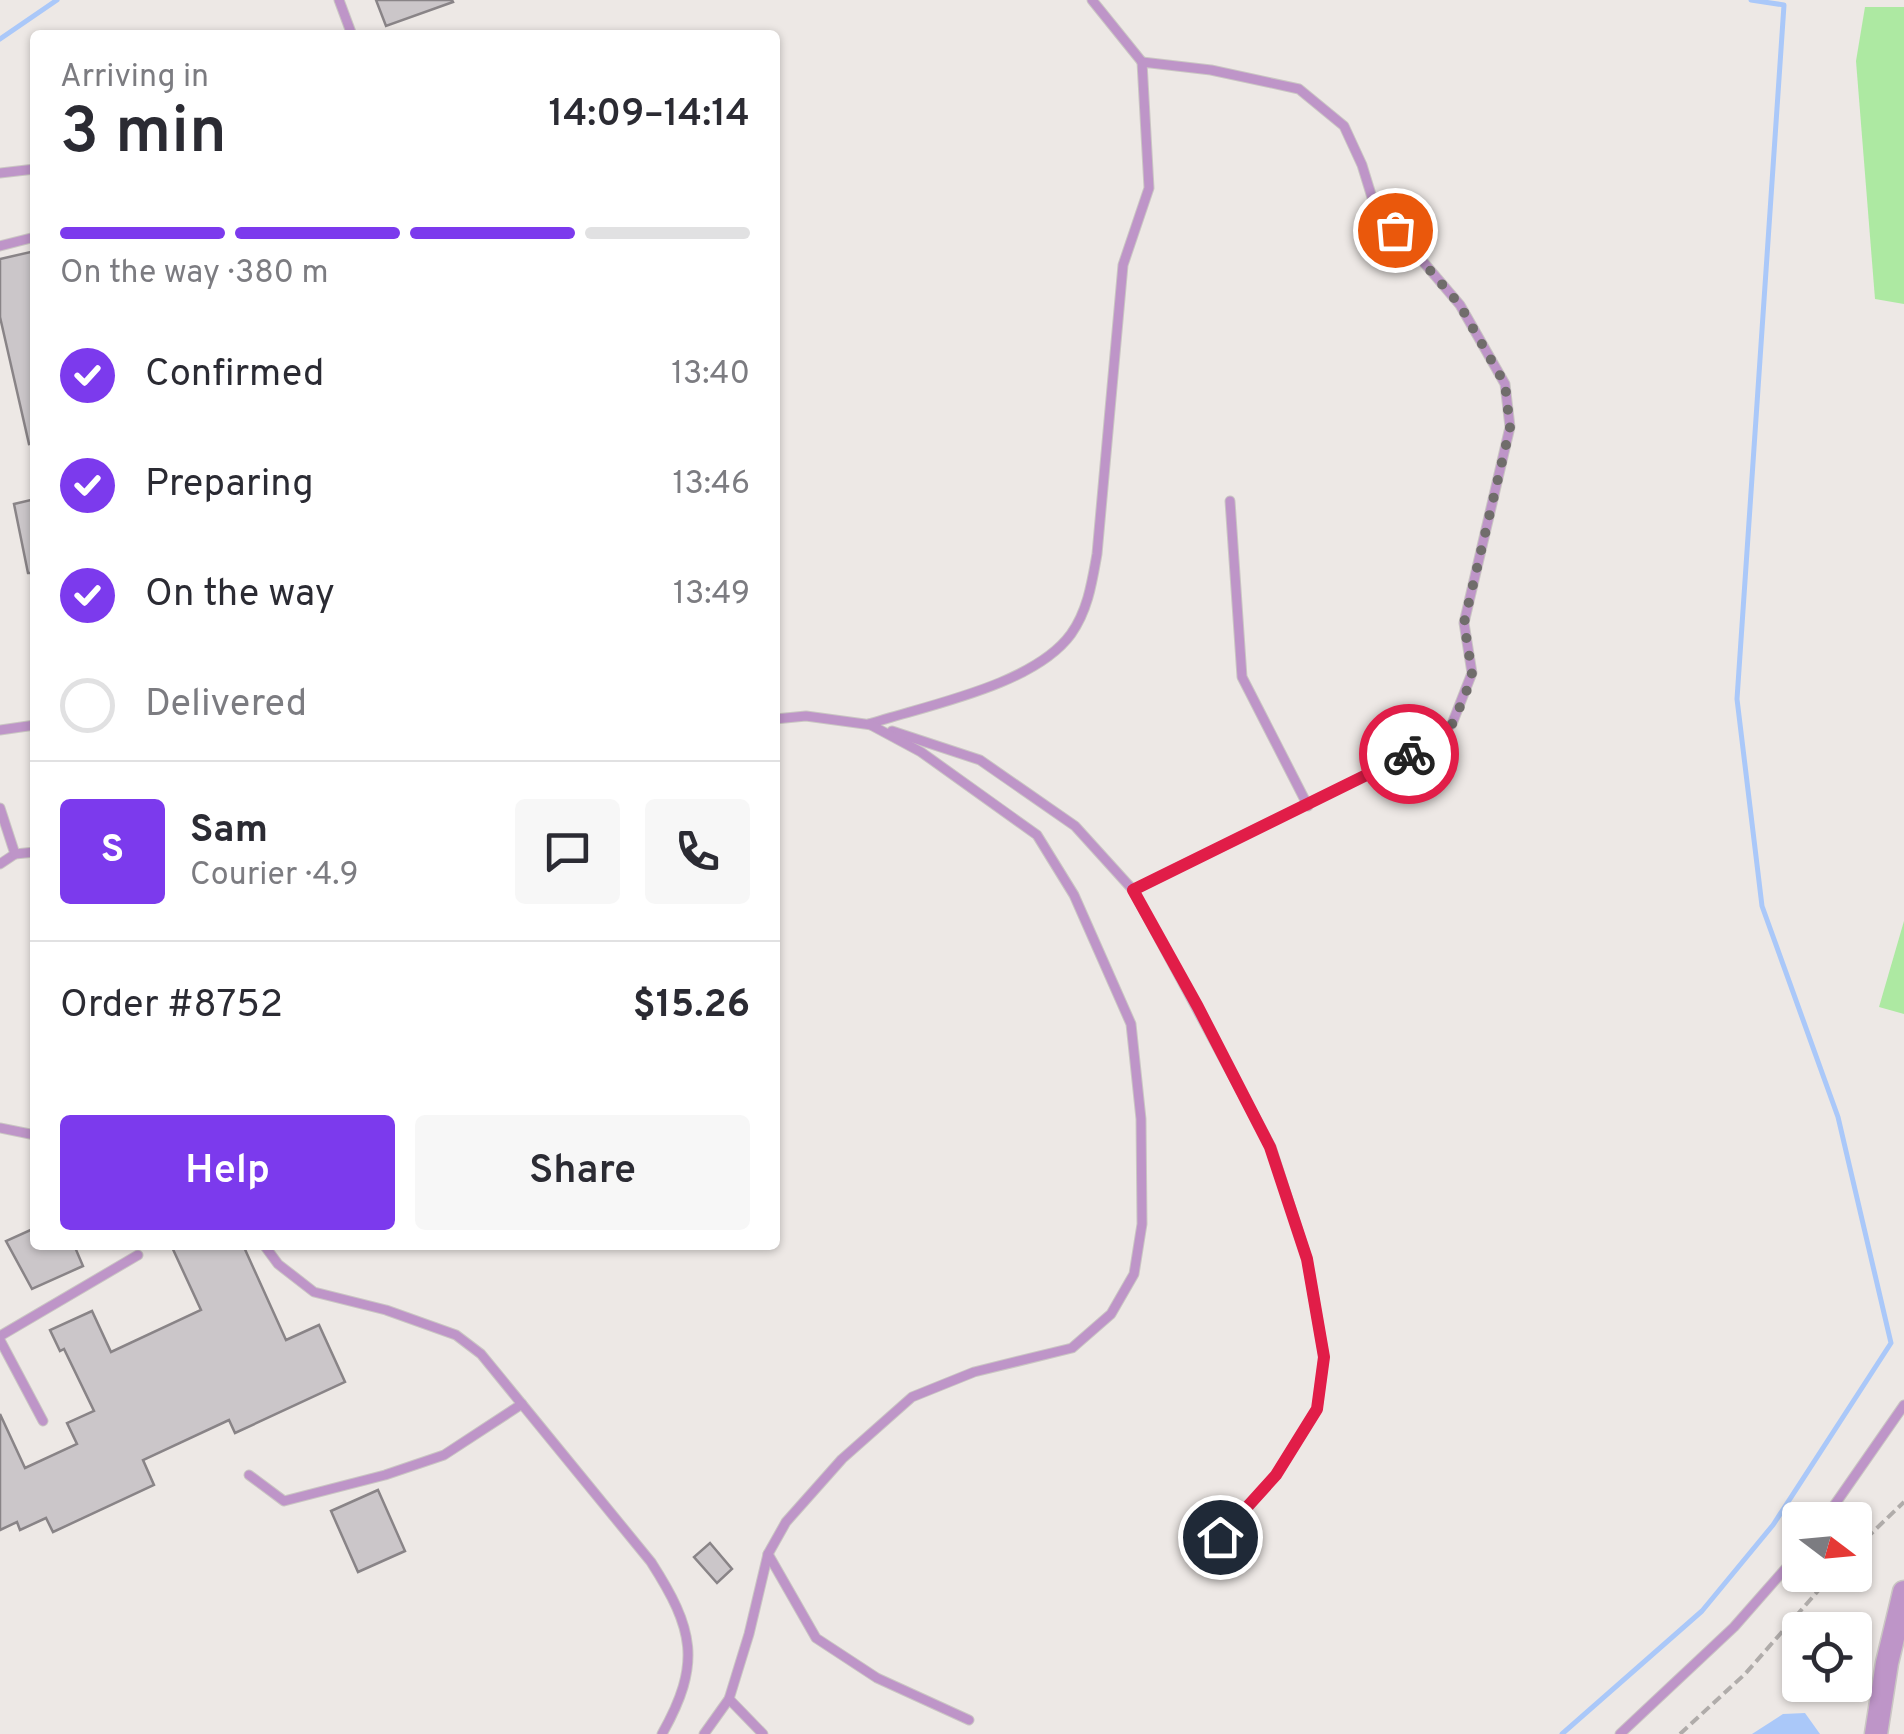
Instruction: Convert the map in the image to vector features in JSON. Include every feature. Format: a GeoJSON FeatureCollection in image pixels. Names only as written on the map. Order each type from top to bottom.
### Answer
{"type":"FeatureCollection","features":[{"type":"Feature","properties":{"kind":"street"},"geometry":{"type":"LineString","coordinates":[[1876,1734],[1904,1592]]}},
{"type":"Feature","properties":{"kind":"lane"},"geometry":{"type":"LineString","coordinates":[[339,0],[350,30]]}},
{"type":"Feature","properties":{"kind":"lane"},"geometry":{"type":"LineString","coordinates":[[869,724],[1034,668],[1070,636],[1088,601],[1097,554],[1123,265],[1149,188],[1142,62],[1092,0]]}},
{"type":"Feature","properties":{"kind":"lane"},"geometry":{"type":"LineString","coordinates":[[1133,890],[1413,752],[1452,724],[1472,673],[1464,623],[1510,428],[1505,384],[1460,305],[1374,204],[1344,126],[1299,88],[1210,70],[1142,62]]}},
{"type":"Feature","properties":{"kind":"lane"},"geometry":{"type":"LineString","coordinates":[[0,173],[30,170]]}},
{"type":"Feature","properties":{"kind":"lane"},"geometry":{"type":"LineString","coordinates":[[0,246],[30,238]]}},
{"type":"Feature","properties":{"kind":"lane"},"geometry":{"type":"LineString","coordinates":[[1230,501],[1242,677],[1308,806]]}},
{"type":"Feature","properties":{"kind":"lane"},"geometry":{"type":"LineString","coordinates":[[780,719],[806,716],[869,724],[980,760],[1076,826],[1133,890],[1198,1007],[1270,1147],[1307,1259],[1324,1357],[1317,1409],[1276,1475],[1220,1537]]}},
{"type":"Feature","properties":{"kind":"lane"},"geometry":{"type":"LineString","coordinates":[[704,1734],[728,1699],[768,1554],[786,1522],[842,1459],[912,1397],[974,1372],[1072,1348],[1111,1314],[1134,1274],[1142,1224],[1142,1119],[1131,1024],[1074,895],[1037,836],[920,752],[869,724]]}},
{"type":"Feature","properties":{"kind":"lane"},"geometry":{"type":"LineString","coordinates":[[0,730],[30,726]]}},
{"type":"Feature","properties":{"kind":"lane"},"geometry":{"type":"LineString","coordinates":[[0,808],[16,854]]}},
{"type":"Feature","properties":{"kind":"lane"},"geometry":{"type":"LineString","coordinates":[[0,864],[16,854],[30,853]]}},
{"type":"Feature","properties":{"kind":"lane"},"geometry":{"type":"LineString","coordinates":[[0,1128],[30,1135]]}},
{"type":"Feature","properties":{"kind":"lane"},"geometry":{"type":"LineString","coordinates":[[268,1250],[278,1264],[314,1292],[386,1310],[456,1336],[481,1354],[651,1562],[673,1596],[690,1666],[682,1698],[662,1734]]}},
{"type":"Feature","properties":{"kind":"lane"},"geometry":{"type":"LineString","coordinates":[[43,1421],[0,1338],[138,1255]]}},
{"type":"Feature","properties":{"kind":"lane"},"geometry":{"type":"LineString","coordinates":[[249,1475],[284,1501],[385,1475],[444,1455],[522,1404]]}},
{"type":"Feature","properties":{"kind":"lane"},"geometry":{"type":"LineString","coordinates":[[1837,1502],[1904,1405]]}},
{"type":"Feature","properties":{"kind":"lane"},"geometry":{"type":"LineString","coordinates":[[768,1554],[816,1638],[877,1678],[969,1720]]}},
{"type":"Feature","properties":{"kind":"lane"},"geometry":{"type":"LineString","coordinates":[[1620,1734],[1734,1627],[1782,1572]]}},
{"type":"Feature","properties":{"kind":"lane"},"geometry":{"type":"LineString","coordinates":[[728,1699],[762,1734]]}},
{"type":"Feature","properties":{"kind":"path"},"geometry":{"type":"LineString","coordinates":[[1872,1532],[1904,1502]]}},
{"type":"Feature","properties":{"kind":"path"},"geometry":{"type":"LineString","coordinates":[[1680,1734],[1745,1674],[1817,1592]]}},
{"type":"Feature","properties":{"kind":"green space"},"geometry":{"type":"Polygon","coordinates":[[[1865,7],[1904,7],[1904,304],[1875,299],[1856,61],[1865,7]]]}},
{"type":"Feature","properties":{"kind":"green space"},"geometry":{"type":"Polygon","coordinates":[[[1904,921],[1904,1014],[1879,1007],[1904,921]]]}},
{"type":"Feature","properties":{"kind":"water"},"geometry":{"type":"Polygon","coordinates":[[[1805,1713],[1820,1734],[1752,1734],[1783,1714],[1805,1713]]]}},
{"type":"Feature","properties":{"kind":"building"},"geometry":{"type":"Polygon","coordinates":[[[376,0],[452,0],[453,2],[386,26],[376,0]]]}},
{"type":"Feature","properties":{"kind":"building"},"geometry":{"type":"Polygon","coordinates":[[[30,252],[29,444],[0,317],[0,259],[30,252]]]}},
{"type":"Feature","properties":{"kind":"building"},"geometry":{"type":"Polygon","coordinates":[[[30,500],[30,573],[28,573],[14,504],[30,500]]]}},
{"type":"Feature","properties":{"kind":"building"},"geometry":{"type":"Polygon","coordinates":[[[30,1230],[30,1250],[76,1250],[83,1266],[32,1289],[6,1241],[30,1230]]]}},
{"type":"Feature","properties":{"kind":"building"},"geometry":{"type":"Polygon","coordinates":[[[173,1250],[245,1250],[286,1340],[319,1325],[345,1382],[235,1433],[229,1420],[143,1460],[154,1485],[53,1532],[46,1518],[20,1530],[17,1522],[0,1530],[0,1414],[25,1468],[77,1444],[67,1423],[94,1411],[64,1349],[60,1351],[50,1330],[92,1311],[111,1352],[201,1310],[173,1250]]]}},
{"type":"Feature","properties":{"kind":"building"},"geometry":{"type":"Polygon","coordinates":[[[378,1490],[405,1551],[358,1572],[331,1511],[378,1490]]]}},
{"type":"Feature","properties":{"kind":"building"},"geometry":{"type":"Polygon","coordinates":[[[710,1543],[732,1569],[717,1583],[694,1557],[710,1543]]]}},
{"type":"Feature","properties":{"kind":"waterway"},"geometry":{"type":"LineString","coordinates":[[0,39],[57,0]]}},
{"type":"Feature","properties":{"kind":"waterway"},"geometry":{"type":"LineString","coordinates":[[1562,1734],[1702,1611],[1773,1525],[1891,1343],[1838,1117],[1762,906],[1737,699],[1784,5],[1751,0]]}},
{"type":"Feature","properties":{"kind":"way so far"},"geometry":{"type":"LineString","coordinates":[[1395,230],[1460,305],[1505,384],[1510,428],[1464,623],[1472,673],[1465,696],[1452,724],[1409,754]]}},
{"type":"Feature","properties":{"kind":"route"},"geometry":{"type":"LineString","coordinates":[[1220,1537],[1276,1475],[1317,1409],[1324,1357],[1307,1259],[1270,1147],[1133,890],[1409,754]]}}]}
